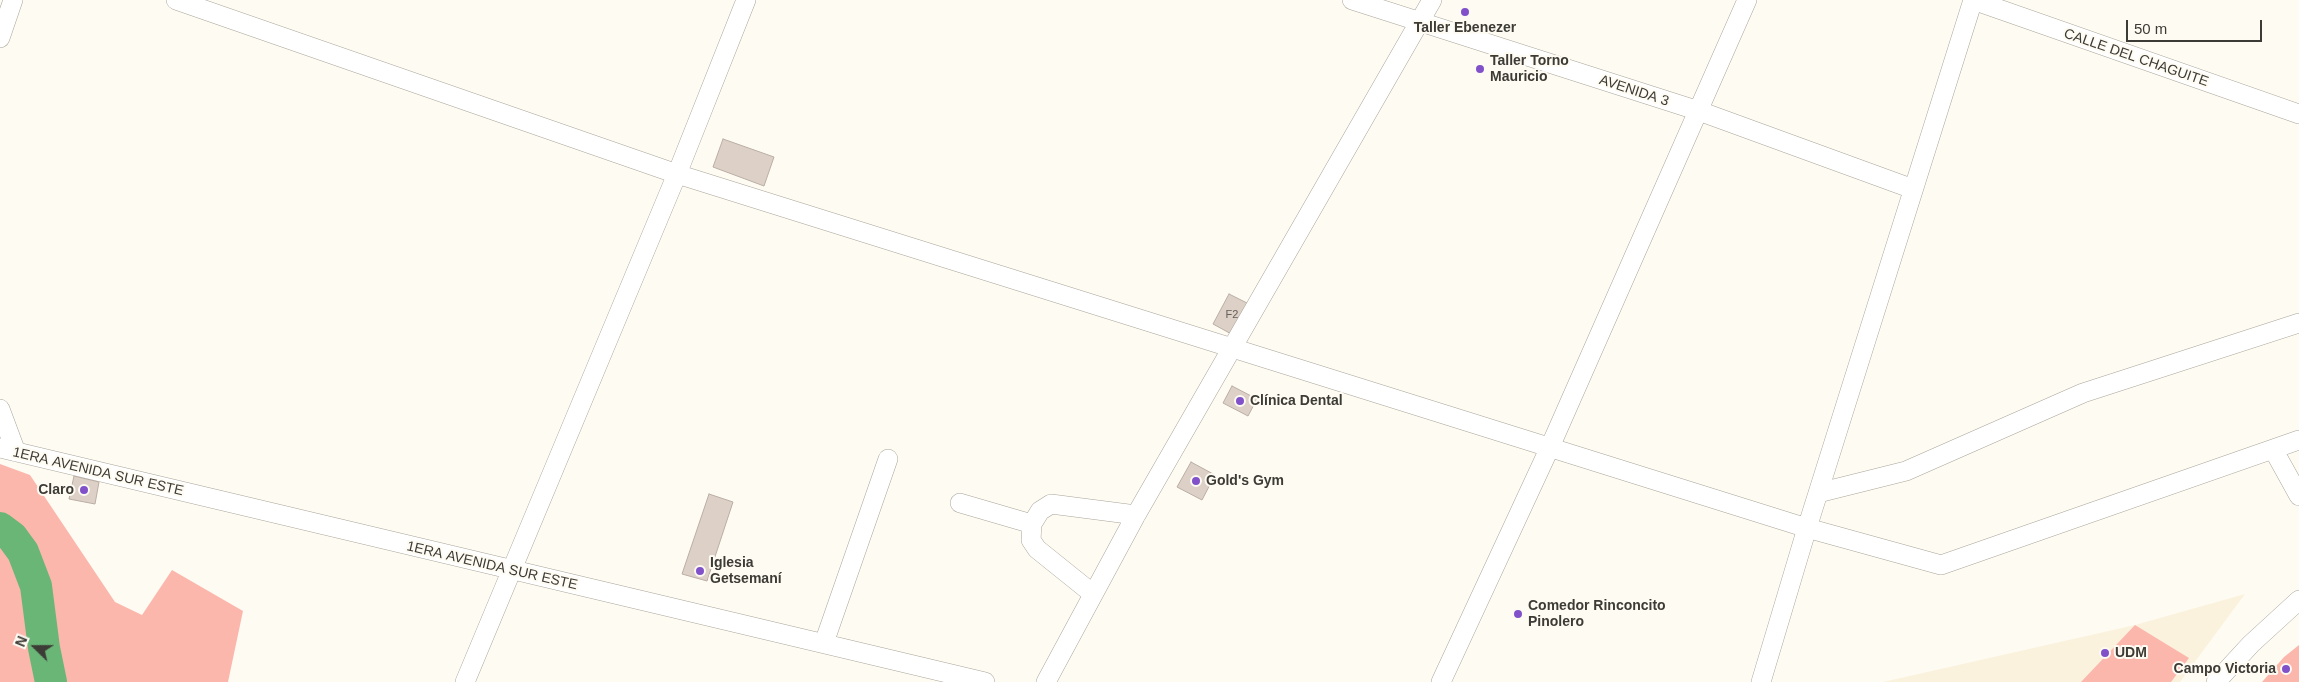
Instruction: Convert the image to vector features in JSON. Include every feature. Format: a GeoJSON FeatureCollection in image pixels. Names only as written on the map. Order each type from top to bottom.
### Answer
{"type":"FeatureCollection","features":[{"type":"Feature","properties":{"kind":"street"},"geometry":{"type":"LineString","coordinates":[[0,38],[13,0]]}},
{"type":"Feature","properties":{"kind":"street"},"geometry":{"type":"LineString","coordinates":[[176,0],[677,174],[1807,528],[1941,565],[2299,440]]}},
{"type":"Feature","properties":{"kind":"street"},"geometry":{"type":"LineString","coordinates":[[465,682],[513,571],[677,174],[746,0]]}},
{"type":"Feature","properties":{"kind":"street","name":"AVENIDA 3"},"geometry":{"type":"LineString","coordinates":[[1352,0],[1699,112],[1913,189]]}},
{"type":"Feature","properties":{"kind":"street"},"geometry":{"type":"LineString","coordinates":[[1046,682],[1136,515],[1432,0]]}},
{"type":"Feature","properties":{"kind":"street"},"geometry":{"type":"LineString","coordinates":[[1441,682],[1550,447],[1747,0]]}},
{"type":"Feature","properties":{"kind":"street"},"geometry":{"type":"LineString","coordinates":[[1762,682],[1807,528],[1973,0]]}},
{"type":"Feature","properties":{"kind":"street","name":"CALLE DEL CHAGUITE"},"geometry":{"type":"LineString","coordinates":[[1973,0],[2299,114]]}},
{"type":"Feature","properties":{"kind":"street"},"geometry":{"type":"LineString","coordinates":[[1818,493],[1906,471],[2083,393],[2299,323]]}},
{"type":"Feature","properties":{"kind":"street"},"geometry":{"type":"LineString","coordinates":[[0,409],[8,450]]}},
{"type":"Feature","properties":{"kind":"street"},"geometry":{"type":"LineString","coordinates":[[2274,449],[2299,496]]}},
{"type":"Feature","properties":{"kind":"street","name":"1ERA AVENIDA SUR ESTE"},"geometry":{"type":"LineString","coordinates":[[8,450],[985,682]]}},
{"type":"Feature","properties":{"kind":"street"},"geometry":{"type":"LineString","coordinates":[[824,644],[888,459]]}},
{"type":"Feature","properties":{"kind":"street"},"geometry":{"type":"LineString","coordinates":[[960,503],[1032,524]]}},
{"type":"Feature","properties":{"kind":"street"},"geometry":{"type":"LineString","coordinates":[[1093,594],[1037,549],[1031,540],[1032,524],[1040,512],[1052,504],[1136,515]]}},
{"type":"Feature","properties":{"kind":"street"},"geometry":{"type":"LineString","coordinates":[[2216,682],[2251,644],[2299,600]]}},
{"type":"Feature","properties":{"kind":"shaded area"},"geometry":{"type":"Polygon","coordinates":[[[0,464],[30,475],[115,602],[142,615],[172,570],[243,611],[228,682],[0,682],[0,464]]]}},
{"type":"Feature","properties":{"kind":"shaded area","name":"UDM"},"geometry":{"type":"Polygon","coordinates":[[[2245,594],[2180,682],[1883,682],[2135,625],[2245,594]]]}},
{"type":"Feature","properties":{"kind":"shaded area"},"geometry":{"type":"Polygon","coordinates":[[[2135,625],[2189,658],[2171,682],[2081,682],[2135,625]]]}},
{"type":"Feature","properties":{"kind":"shaded area","name":"Campo Victoria"},"geometry":{"type":"Polygon","coordinates":[[[2299,645],[2299,682],[2262,682],[2284,657],[2299,645]]]}},
{"type":"Feature","properties":{"kind":"building"},"geometry":{"type":"Polygon","coordinates":[[[723,139],[774,157],[764,186],[713,167],[723,139]]]}},
{"type":"Feature","properties":{"kind":"building"},"geometry":{"type":"Polygon","coordinates":[[[1229,294],[1251,305],[1235,336],[1213,324],[1229,294]]]}},
{"type":"Feature","properties":{"kind":"building","name":"Clínica Dental"},"geometry":{"type":"Polygon","coordinates":[[[1232,386],[1257,399],[1248,416],[1223,403],[1232,386]]]}},
{"type":"Feature","properties":{"kind":"building","name":"Gold's Gym"},"geometry":{"type":"Polygon","coordinates":[[[1191,462],[1215,475],[1202,500],[1177,487],[1191,462]]]}},
{"type":"Feature","properties":{"kind":"building","name":"Claro"},"geometry":{"type":"Polygon","coordinates":[[[74,476],[99,482],[95,504],[69,499],[74,476]]]}},
{"type":"Feature","properties":{"kind":"building"},"geometry":{"type":"Polygon","coordinates":[[[709,494],[733,502],[707,581],[682,574],[709,494]]]}},
{"type":"Feature","properties":{"kind":"waterway"},"geometry":{"type":"LineString","coordinates":[[0,528],[12,537],[23,552],[36,586],[44,648],[51,682]]}},
{"type":"Feature","properties":{"kind":"place","name":"Taller Ebenezer"},"geometry":{"type":"Point","coordinates":[1465,12]}},
{"type":"Feature","properties":{"kind":"place","name":"Taller Torno Mauricio"},"geometry":{"type":"Point","coordinates":[1480,69]}},
{"type":"Feature","properties":{"kind":"place","name":"Clínica Dental"},"geometry":{"type":"Point","coordinates":[1240,401]}},
{"type":"Feature","properties":{"kind":"place","name":"Gold's Gym"},"geometry":{"type":"Point","coordinates":[1196,481]}},
{"type":"Feature","properties":{"kind":"place","name":"Claro"},"geometry":{"type":"Point","coordinates":[84,490]}},
{"type":"Feature","properties":{"kind":"place","name":"Iglesia Getsemaní"},"geometry":{"type":"Point","coordinates":[700,571]}},
{"type":"Feature","properties":{"kind":"place","name":"Comedor Rinconcito Pinolero"},"geometry":{"type":"Point","coordinates":[1518,614]}},
{"type":"Feature","properties":{"kind":"place","name":"UDM"},"geometry":{"type":"Point","coordinates":[2105,653]}},
{"type":"Feature","properties":{"kind":"place","name":"Campo Victoria"},"geometry":{"type":"Point","coordinates":[2286,669]}}]}
